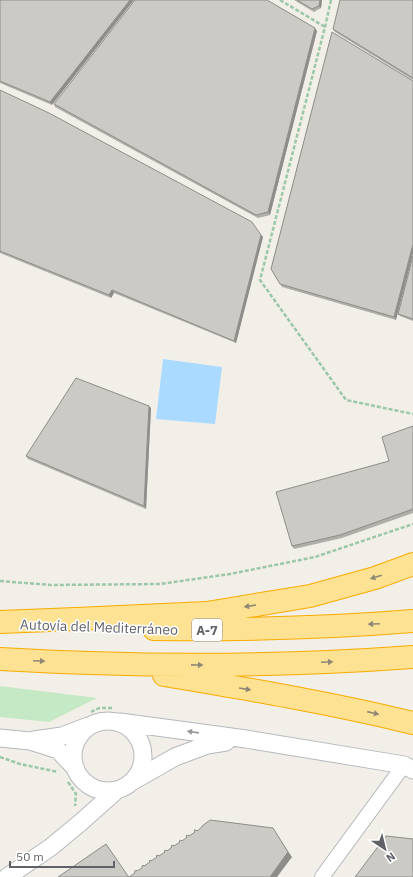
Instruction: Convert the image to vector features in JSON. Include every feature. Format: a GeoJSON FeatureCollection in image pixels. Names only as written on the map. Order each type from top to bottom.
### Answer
{"type":"FeatureCollection","features":[{"type":"Feature","properties":{"kind":"highway"},"geometry":{"type":"LineString","coordinates":[[0,623],[207,613],[310,596],[375,578],[413,564]]}},
{"type":"Feature","properties":{"kind":"highway","name":"Autovía del Mediterráneo"},"geometry":{"type":"LineString","coordinates":[[0,623],[69,628],[209,630],[309,628],[413,621]]}},
{"type":"Feature","properties":{"kind":"highway"},"geometry":{"type":"LineString","coordinates":[[0,659],[68,663],[209,665],[310,663],[413,657]]}},
{"type":"Feature","properties":{"kind":"highway"},"geometry":{"type":"LineString","coordinates":[[68,663],[159,674],[259,691],[366,711],[413,722]]}},
{"type":"Feature","properties":{"kind":"street"},"geometry":{"type":"LineString","coordinates":[[119,715],[139,737],[143,748],[144,760],[140,772],[133,782]]}},
{"type":"Feature","properties":{"kind":"street"},"geometry":{"type":"LineString","coordinates":[[30,741],[62,736],[89,720],[111,720],[119,715],[246,739],[409,767],[322,877]]}},
{"type":"Feature","properties":{"kind":"street"},"geometry":{"type":"LineString","coordinates":[[80,823],[86,800],[73,759],[73,754],[77,739],[89,720]]}},
{"type":"Feature","properties":{"kind":"street"},"geometry":{"type":"LineString","coordinates":[[0,738],[30,741],[58,750],[89,786],[98,790],[108,791],[126,787],[175,757],[187,752],[207,745],[246,739]]}},
{"type":"Feature","properties":{"kind":"street"},"geometry":{"type":"LineString","coordinates":[[7,877],[51,847],[117,790]]}},
{"type":"Feature","properties":{"kind":"path"},"geometry":{"type":"LineString","coordinates":[[280,0],[325,27]]}},
{"type":"Feature","properties":{"kind":"path"},"geometry":{"type":"LineString","coordinates":[[331,0],[260,280],[346,400],[413,414]]}},
{"type":"Feature","properties":{"kind":"path"},"geometry":{"type":"LineString","coordinates":[[0,581],[51,585],[160,584],[230,574],[315,557],[413,524]]}},
{"type":"Feature","properties":{"kind":"path"},"geometry":{"type":"LineString","coordinates":[[89,720],[99,708],[119,715]]}},
{"type":"Feature","properties":{"kind":"path"},"geometry":{"type":"LineString","coordinates":[[0,757],[20,764],[79,775]]}},
{"type":"Feature","properties":{"kind":"green space"},"geometry":{"type":"Polygon","coordinates":[[[0,686],[97,698],[49,722],[0,717],[0,686]]]}},
{"type":"Feature","properties":{"kind":"water"},"geometry":{"type":"Polygon","coordinates":[[[163,359],[222,367],[215,424],[156,419],[163,359]]]}},
{"type":"Feature","properties":{"kind":"building"},"geometry":{"type":"Polygon","coordinates":[[[0,0],[130,0],[50,102],[0,81],[0,0]]]}},
{"type":"Feature","properties":{"kind":"building"},"geometry":{"type":"Polygon","coordinates":[[[135,0],[267,0],[315,28],[268,212],[256,215],[54,104],[135,0]]]}},
{"type":"Feature","properties":{"kind":"building"},"geometry":{"type":"Polygon","coordinates":[[[297,0],[320,0],[319,6],[312,9],[297,0]]]}},
{"type":"Feature","properties":{"kind":"building"},"geometry":{"type":"Polygon","coordinates":[[[340,0],[413,0],[413,78],[333,29],[340,0]]]}},
{"type":"Feature","properties":{"kind":"building"},"geometry":{"type":"Polygon","coordinates":[[[332,32],[413,81],[413,244],[394,317],[280,284],[271,269],[332,32]]]}},
{"type":"Feature","properties":{"kind":"building"},"geometry":{"type":"Polygon","coordinates":[[[0,90],[49,113],[252,222],[261,235],[234,341],[112,290],[109,295],[0,251],[0,90]]]}},
{"type":"Feature","properties":{"kind":"building"},"geometry":{"type":"Polygon","coordinates":[[[413,256],[413,319],[398,314],[413,256]]]}},
{"type":"Feature","properties":{"kind":"building"},"geometry":{"type":"Polygon","coordinates":[[[76,378],[149,406],[144,506],[26,456],[76,378]]]}},
{"type":"Feature","properties":{"kind":"building"},"geometry":{"type":"Polygon","coordinates":[[[413,426],[413,509],[340,535],[292,546],[276,492],[389,461],[382,437],[413,426]]]}},
{"type":"Feature","properties":{"kind":"building"},"geometry":{"type":"Polygon","coordinates":[[[210,820],[273,828],[288,852],[270,877],[129,877],[135,873],[134,872],[136,870],[137,871],[142,868],[143,865],[144,866],[150,862],[149,861],[157,857],[156,856],[159,856],[165,852],[164,851],[167,851],[172,847],[171,846],[174,846],[180,842],[179,841],[182,841],[187,837],[186,836],[189,836],[195,832],[194,830],[197,831],[210,820]]]}},
{"type":"Feature","properties":{"kind":"building"},"geometry":{"type":"Polygon","coordinates":[[[386,836],[413,839],[413,877],[355,877],[386,836]]]}},
{"type":"Feature","properties":{"kind":"building"},"geometry":{"type":"Polygon","coordinates":[[[106,844],[129,877],[58,877],[106,844]]]}}]}
